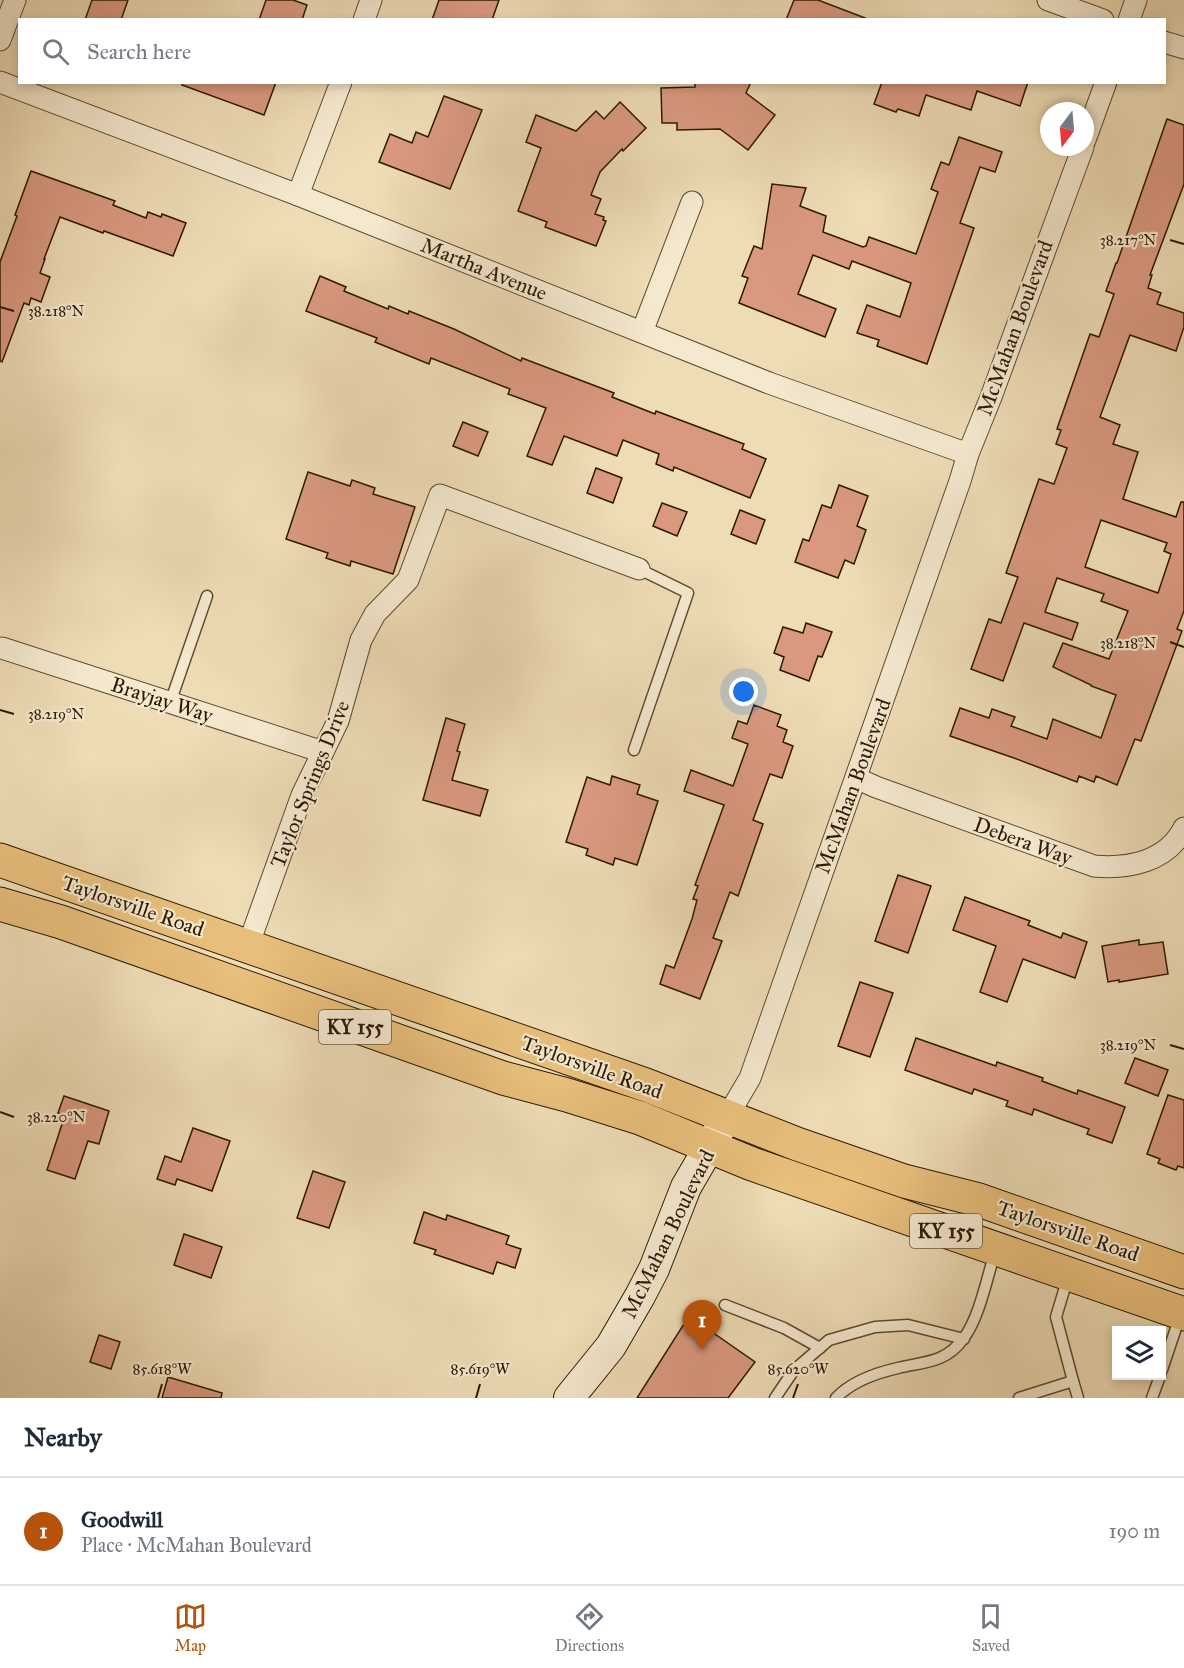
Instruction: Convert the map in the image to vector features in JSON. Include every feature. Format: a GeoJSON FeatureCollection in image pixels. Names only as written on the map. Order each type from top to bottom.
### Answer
{"type":"FeatureCollection","features":[{"type":"Feature","properties":{"kind":"main road","name":"Taylorsville Road"},"geometry":{"type":"LineString","coordinates":[[0,860],[646,1085],[797,1144],[904,1181],[979,1200],[1184,1272]]}},
{"type":"Feature","properties":{"kind":"main road","name":"Taylorsville Road"},"geometry":{"type":"LineString","coordinates":[[0,904],[61,922],[503,1078],[640,1118],[752,1164],[1182,1313]]}},
{"type":"Feature","properties":{"kind":"street"},"geometry":{"type":"LineString","coordinates":[[0,40],[15,0]]}},
{"type":"Feature","properties":{"kind":"street"},"geometry":{"type":"LineString","coordinates":[[365,18],[371,0]]}},
{"type":"Feature","properties":{"kind":"street"},"geometry":{"type":"LineString","coordinates":[[1048,0],[1098,18]]}},
{"type":"Feature","properties":{"kind":"street"},"geometry":{"type":"LineString","coordinates":[[1130,18],[1136,0]]}},
{"type":"Feature","properties":{"kind":"street"},"geometry":{"type":"LineString","coordinates":[[1166,43],[1184,48]]}},
{"type":"Feature","properties":{"kind":"street","name":"Martha Avenue"},"geometry":{"type":"LineString","coordinates":[[0,82],[298,195],[769,382],[968,454]]}},
{"type":"Feature","properties":{"kind":"street"},"geometry":{"type":"LineString","coordinates":[[298,195],[340,84]]}},
{"type":"Feature","properties":{"kind":"street"},"geometry":{"type":"LineString","coordinates":[[1094,115],[1105,84]]}},
{"type":"Feature","properties":{"kind":"street","name":"McMahan Boulevard"},"geometry":{"type":"LineString","coordinates":[[569,1398],[611,1346],[640,1296],[654,1269],[686,1187],[750,1078],[968,454],[1080,156]]}},
{"type":"Feature","properties":{"kind":"street"},"geometry":{"type":"LineString","coordinates":[[642,332],[692,202]]}},
{"type":"Feature","properties":{"kind":"street","name":"Taylor Springs Drive"},"geometry":{"type":"LineString","coordinates":[[248,946],[302,795],[338,721],[361,640],[375,614],[408,580],[440,495],[639,569]]}},
{"type":"Feature","properties":{"kind":"street","name":"Brayjay Way"},"geometry":{"type":"LineString","coordinates":[[2,648],[323,752]]}},
{"type":"Feature","properties":{"kind":"street","name":"Debera Way"},"geometry":{"type":"LineString","coordinates":[[856,778],[1094,866],[1125,867],[1149,860],[1169,848],[1184,828]]}},
{"type":"Feature","properties":{"kind":"lane"},"geometry":{"type":"LineString","coordinates":[[634,750],[688,593],[639,569]]}},
{"type":"Feature","properties":{"kind":"lane"},"geometry":{"type":"LineString","coordinates":[[170,703],[207,596]]}},
{"type":"Feature","properties":{"kind":"lane"},"geometry":{"type":"LineString","coordinates":[[836,1398],[868,1377],[898,1368],[927,1363],[948,1354],[964,1339],[974,1319],[996,1248]]}},
{"type":"Feature","properties":{"kind":"lane"},"geometry":{"type":"LineString","coordinates":[[1069,1274],[1056,1317],[1078,1398]]}},
{"type":"Feature","properties":{"kind":"lane"},"geometry":{"type":"LineString","coordinates":[[725,1305],[784,1328],[820,1348]]}},
{"type":"Feature","properties":{"kind":"lane"},"geometry":{"type":"LineString","coordinates":[[1166,1356],[1182,1313]]}},
{"type":"Feature","properties":{"kind":"lane"},"geometry":{"type":"LineString","coordinates":[[775,1398],[794,1370],[829,1340],[875,1327],[897,1325],[908,1325],[964,1339]]}},
{"type":"Feature","properties":{"kind":"lane"},"geometry":{"type":"LineString","coordinates":[[1152,1398],[1159,1380]]}},
{"type":"Feature","properties":{"kind":"lane"},"geometry":{"type":"LineString","coordinates":[[1019,1398],[1073,1381]]}},
{"type":"Feature","properties":{"kind":"building"},"geometry":{"type":"Polygon","coordinates":[[[92,0],[128,0],[122,18],[86,18],[92,0]]]}},
{"type":"Feature","properties":{"kind":"building"},"geometry":{"type":"Polygon","coordinates":[[[266,0],[293,0],[307,5],[303,18],[260,18],[266,0]]]}},
{"type":"Feature","properties":{"kind":"building"},"geometry":{"type":"Polygon","coordinates":[[[439,0],[499,0],[493,18],[433,18],[439,0]]]}},
{"type":"Feature","properties":{"kind":"building"},"geometry":{"type":"Polygon","coordinates":[[[794,0],[818,0],[865,18],[787,18],[794,0]]]}},
{"type":"Feature","properties":{"kind":"building"},"geometry":{"type":"Polygon","coordinates":[[[182,84],[275,84],[264,115],[182,84]]]}},
{"type":"Feature","properties":{"kind":"building"},"geometry":{"type":"Polygon","coordinates":[[[695,84],[750,84],[746,93],[775,115],[748,150],[720,129],[677,130],[677,123],[662,123],[661,88],[695,87],[695,84]]]}},
{"type":"Feature","properties":{"kind":"building"},"geometry":{"type":"Polygon","coordinates":[[[881,84],[1027,84],[1020,106],[977,91],[971,110],[926,95],[919,116],[898,109],[896,112],[874,104],[881,84]]]}},
{"type":"Feature","properties":{"kind":"building"},"geometry":{"type":"Polygon","coordinates":[[[444,96],[482,110],[450,189],[379,162],[390,134],[412,143],[416,132],[428,137],[444,96]]]}},
{"type":"Feature","properties":{"kind":"building"},"geometry":{"type":"Polygon","coordinates":[[[620,102],[646,128],[600,172],[591,195],[601,199],[595,214],[604,217],[603,220],[606,221],[596,246],[545,227],[547,222],[518,211],[541,148],[526,142],[536,115],[576,131],[596,111],[604,119],[620,102]]]}},
{"type":"Feature","properties":{"kind":"building"},"geometry":{"type":"Polygon","coordinates":[[[1167,119],[1184,125],[1184,184],[1150,275],[1152,275],[1148,288],[1161,293],[1157,304],[1184,313],[1184,327],[1176,351],[1130,335],[1100,417],[1120,425],[1113,444],[1138,452],[1123,499],[1176,517],[1181,502],[1184,502],[1184,611],[1177,629],[1182,631],[1141,741],[1135,739],[1117,785],[1096,776],[1094,782],[1079,776],[1077,782],[950,736],[960,708],[989,718],[992,709],[1015,717],[1011,726],[1047,739],[1053,719],[1101,738],[1116,695],[1091,686],[1053,667],[1063,643],[1109,659],[1128,611],[1101,601],[1104,594],[1057,578],[1045,612],[1078,623],[1072,640],[1024,623],[1003,681],[971,669],[989,619],[1001,623],[1018,577],[1006,573],[1039,479],[1054,484],[1067,448],[1056,444],[1061,430],[1057,429],[1090,334],[1099,337],[1114,294],[1106,291],[1167,119]],[[1101,520],[1085,567],[1158,593],[1171,554],[1164,551],[1167,543],[1101,520]]]}},
{"type":"Feature","properties":{"kind":"building"},"geometry":{"type":"Polygon","coordinates":[[[959,137],[1002,152],[995,172],[980,167],[960,223],[974,228],[927,364],[877,346],[879,340],[857,333],[867,305],[900,317],[911,283],[852,261],[849,269],[813,255],[798,294],[836,309],[825,337],[739,303],[748,278],[742,276],[754,246],[762,249],[772,184],[806,188],[800,206],[826,216],[823,232],[863,247],[866,246],[869,237],[916,254],[938,192],[931,189],[941,162],[949,165],[959,137]]]}},
{"type":"Feature","properties":{"kind":"building"},"geometry":{"type":"Polygon","coordinates":[[[31,171],[115,201],[113,205],[146,218],[148,212],[161,217],[162,214],[186,223],[173,256],[60,217],[40,273],[50,277],[41,302],[31,298],[29,305],[24,303],[2,362],[0,361],[0,262],[31,171]]]}},
{"type":"Feature","properties":{"kind":"building"},"geometry":{"type":"Polygon","coordinates":[[[320,276],[346,287],[344,291],[388,309],[389,306],[408,314],[409,311],[454,329],[521,361],[522,358],[614,393],[612,397],[655,414],[656,411],[744,444],[742,449],[766,459],[750,498],[674,467],[673,471],[656,464],[659,454],[623,440],[617,456],[564,436],[552,465],[527,456],[546,408],[508,394],[510,389],[431,358],[429,364],[375,342],[377,338],[306,311],[320,276]]]}},
{"type":"Feature","properties":{"kind":"building"},"geometry":{"type":"Polygon","coordinates":[[[463,422],[488,432],[478,456],[453,446],[463,422]]]}},
{"type":"Feature","properties":{"kind":"building"},"geometry":{"type":"Polygon","coordinates":[[[596,468],[622,478],[613,503],[587,493],[596,468]]]}},
{"type":"Feature","properties":{"kind":"building"},"geometry":{"type":"Polygon","coordinates":[[[308,472],[350,486],[352,480],[375,488],[373,494],[415,507],[393,574],[351,561],[350,566],[326,558],[328,553],[286,539],[308,472]]]}},
{"type":"Feature","properties":{"kind":"building"},"geometry":{"type":"Polygon","coordinates":[[[839,485],[868,496],[857,526],[866,530],[854,564],[845,560],[838,578],[795,562],[803,539],[809,541],[822,505],[831,508],[839,485]]]}},
{"type":"Feature","properties":{"kind":"building"},"geometry":{"type":"Polygon","coordinates":[[[662,503],[687,512],[677,536],[653,526],[662,503]]]}},
{"type":"Feature","properties":{"kind":"building"},"geometry":{"type":"Polygon","coordinates":[[[740,510],[765,520],[756,544],[731,534],[740,510]]]}},
{"type":"Feature","properties":{"kind":"building"},"geometry":{"type":"Polygon","coordinates":[[[806,623],[832,632],[822,657],[818,656],[809,681],[780,670],[784,657],[774,653],[783,627],[803,633],[806,623]]]}},
{"type":"Feature","properties":{"kind":"building"},"geometry":{"type":"Polygon","coordinates":[[[754,705],[781,715],[777,726],[787,730],[783,742],[793,746],[782,778],[770,774],[753,820],[763,824],[738,896],[730,892],[713,938],[722,941],[700,999],[660,984],[666,965],[674,968],[692,919],[697,900],[693,899],[698,886],[695,885],[724,805],[684,791],[691,770],[733,786],[748,744],[732,738],[738,721],[747,724],[754,705]]]}},
{"type":"Feature","properties":{"kind":"building"},"geometry":{"type":"Polygon","coordinates":[[[446,718],[465,724],[452,780],[488,790],[480,816],[423,800],[446,718]]]}},
{"type":"Feature","properties":{"kind":"building"},"geometry":{"type":"Polygon","coordinates":[[[612,776],[640,785],[637,794],[658,801],[637,865],[615,858],[613,865],[586,855],[588,849],[566,842],[587,777],[610,785],[612,776]]]}},
{"type":"Feature","properties":{"kind":"building"},"geometry":{"type":"Polygon","coordinates":[[[898,875],[931,886],[908,953],[875,941],[898,875]]]}},
{"type":"Feature","properties":{"kind":"building"},"geometry":{"type":"Polygon","coordinates":[[[965,897],[1030,921],[1028,925],[1061,938],[1063,933],[1087,942],[1075,978],[1023,959],[1007,1002],[980,992],[996,946],[953,930],[965,897]]]}},
{"type":"Feature","properties":{"kind":"building"},"geometry":{"type":"Polygon","coordinates":[[[1139,940],[1139,945],[1163,942],[1168,974],[1108,982],[1102,946],[1139,940]]]}},
{"type":"Feature","properties":{"kind":"building"},"geometry":{"type":"Polygon","coordinates":[[[860,982],[893,993],[870,1057],[838,1046],[860,982]]]}},
{"type":"Feature","properties":{"kind":"building"},"geometry":{"type":"Polygon","coordinates":[[[916,1038],[996,1066],[997,1062],[1043,1078],[1042,1081],[1077,1094],[1078,1090],[1125,1107],[1112,1143],[1087,1134],[1089,1129],[1034,1109],[1032,1115],[1006,1106],[1008,1101],[974,1089],[972,1094],[905,1070],[916,1038]]]}},
{"type":"Feature","properties":{"kind":"building"},"geometry":{"type":"Polygon","coordinates":[[[1135,1058],[1168,1070],[1158,1096],[1125,1083],[1135,1058]]]}},
{"type":"Feature","properties":{"kind":"building"},"geometry":{"type":"Polygon","coordinates":[[[1168,1095],[1184,1100],[1184,1168],[1178,1166],[1176,1170],[1158,1163],[1160,1159],[1147,1154],[1168,1095]]]}},
{"type":"Feature","properties":{"kind":"building"},"geometry":{"type":"Polygon","coordinates":[[[64,1096],[109,1111],[99,1144],[88,1141],[75,1179],[47,1170],[65,1115],[58,1113],[64,1096]]]}},
{"type":"Feature","properties":{"kind":"building"},"geometry":{"type":"Polygon","coordinates":[[[193,1128],[230,1141],[212,1191],[177,1179],[175,1185],[157,1179],[165,1156],[181,1162],[193,1128]]]}},
{"type":"Feature","properties":{"kind":"building"},"geometry":{"type":"Polygon","coordinates":[[[313,1171],[345,1182],[329,1228],[297,1218],[313,1171]]]}},
{"type":"Feature","properties":{"kind":"building"},"geometry":{"type":"Polygon","coordinates":[[[424,1212],[446,1220],[447,1215],[509,1236],[506,1244],[521,1249],[515,1268],[497,1262],[493,1274],[434,1254],[436,1250],[414,1243],[424,1212]]]}},
{"type":"Feature","properties":{"kind":"building"},"geometry":{"type":"Polygon","coordinates":[[[184,1234],[222,1247],[211,1278],[174,1265],[184,1234]]]}},
{"type":"Feature","properties":{"kind":"building"},"geometry":{"type":"Polygon","coordinates":[[[689,1316],[755,1362],[728,1398],[637,1398],[689,1316]]]}},
{"type":"Feature","properties":{"kind":"building"},"geometry":{"type":"Polygon","coordinates":[[[99,1335],[120,1342],[111,1369],[90,1362],[99,1335]]]}},
{"type":"Feature","properties":{"kind":"building"},"geometry":{"type":"Polygon","coordinates":[[[168,1377],[222,1393],[221,1398],[162,1398],[168,1377]]]}},
{"type":"Feature","properties":{"kind":"place","name":"Goodwill"},"geometry":{"type":"Point","coordinates":[702,1350]}}]}
